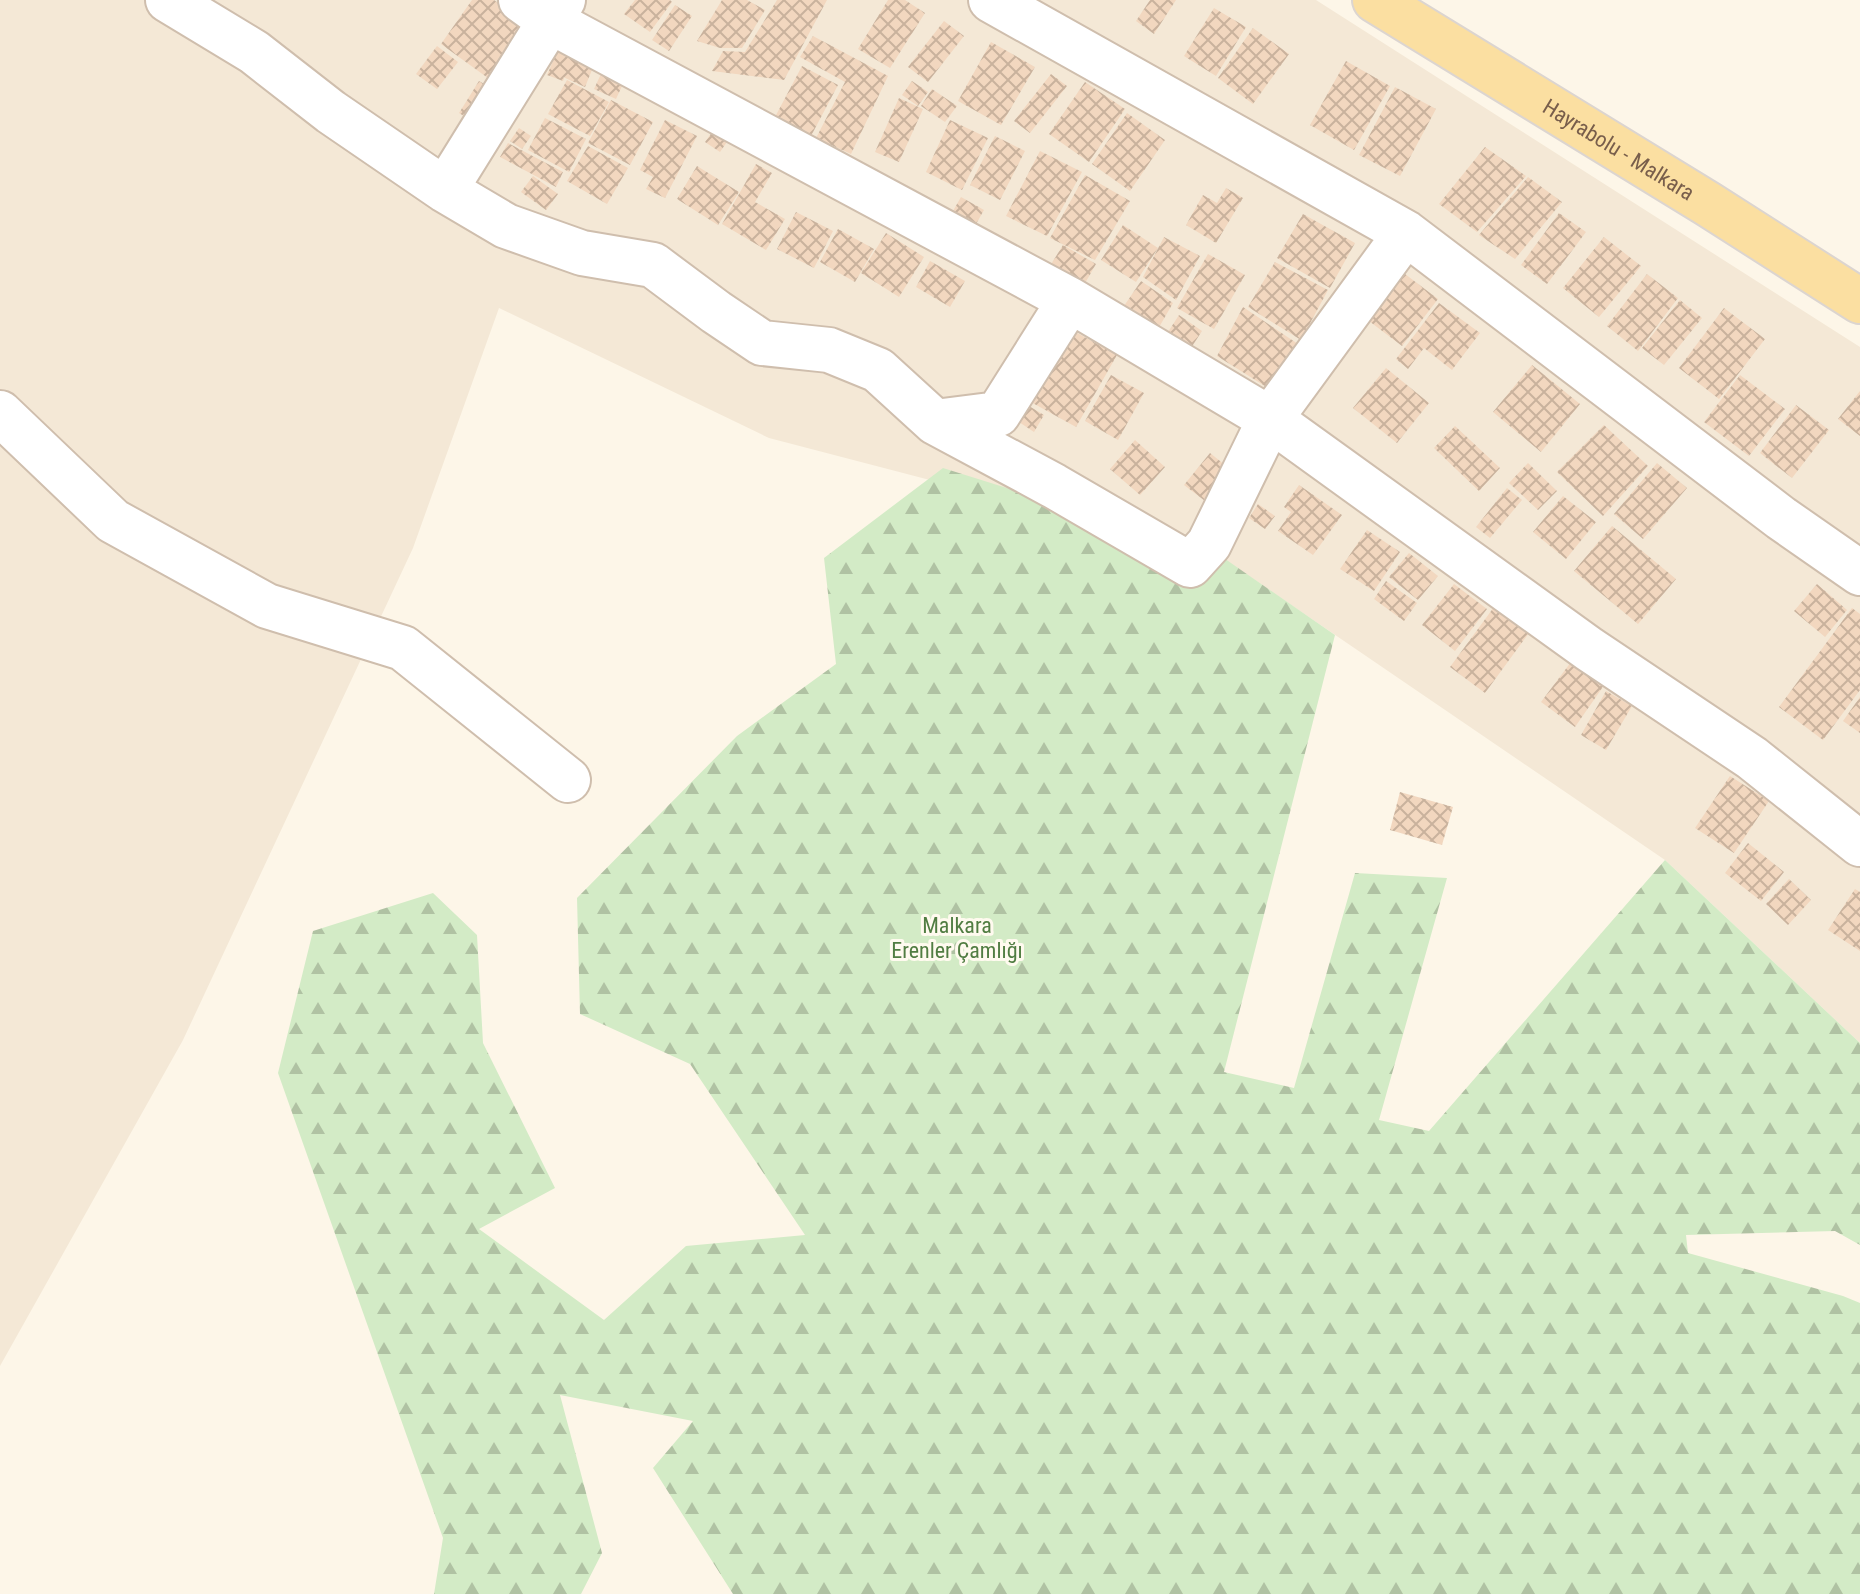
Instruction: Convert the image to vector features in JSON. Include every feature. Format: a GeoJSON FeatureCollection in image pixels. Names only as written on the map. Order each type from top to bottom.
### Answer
{"type":"FeatureCollection","features":[{"type":"Feature","properties":{"kind":"main road","name":"Hayrabolu - Malkara"},"geometry":{"type":"LineString","coordinates":[[1375,0],[1860,301]]}},
{"type":"Feature","properties":{"kind":"street"},"geometry":{"type":"LineString","coordinates":[[168,0],[254,52],[331,112],[445,190],[506,226],[582,253],[653,265],[762,343],[829,350],[878,370],[935,422],[1190,565],[1209,544],[1270,419],[1406,233]]}},
{"type":"Feature","properties":{"kind":"street"},"geometry":{"type":"LineString","coordinates":[[991,0],[1406,233],[1768,509],[1860,573]]}},
{"type":"Feature","properties":{"kind":"street"},"geometry":{"type":"LineString","coordinates":[[445,190],[544,7],[1070,300],[1270,419],[1589,649],[1752,758],[1860,844]]}},
{"type":"Feature","properties":{"kind":"street"},"geometry":{"type":"LineString","coordinates":[[935,422],[998,414],[1070,300]]}},
{"type":"Feature","properties":{"kind":"street"},"geometry":{"type":"LineString","coordinates":[[0,413],[113,521],[267,606],[403,648],[568,780]]}},
{"type":"Feature","properties":{"kind":"shaded area"},"geometry":{"type":"Polygon","coordinates":[[[0,0],[1316,0],[1860,347],[1860,1043],[1665,860],[1218,555],[769,438],[499,308],[413,548],[183,1040],[0,1366],[0,0]]]}},
{"type":"Feature","properties":{"kind":"green space","name":"Malkara Erenler Çamlığı"},"geometry":{"type":"Polygon","coordinates":[[[943,468],[1218,554],[1335,635],[1224,1072],[1294,1088],[1355,873],[1447,878],[1379,1120],[1429,1131],[1665,860],[1860,1043],[1860,1245],[1835,1231],[1686,1235],[1688,1253],[1860,1303],[1860,1594],[733,1594],[653,1468],[693,1421],[560,1395],[602,1553],[581,1594],[434,1594],[443,1538],[278,1073],[313,931],[433,893],[477,935],[483,1043],[555,1188],[479,1229],[604,1320],[686,1246],[805,1235],[690,1064],[580,1014],[577,898],[737,736],[836,664],[824,558],[943,468]]]}},
{"type":"Feature","properties":{"kind":"building"},"geometry":{"type":"Polygon","coordinates":[[[472,0],[494,0],[531,27],[492,81],[441,44],[472,0]]]}},
{"type":"Feature","properties":{"kind":"building"},"geometry":{"type":"Polygon","coordinates":[[[635,0],[672,2],[650,32],[624,14],[635,0]]]}},
{"type":"Feature","properties":{"kind":"building"},"geometry":{"type":"Polygon","coordinates":[[[722,0],[747,0],[765,10],[742,48],[720,48],[697,41],[722,0]]]}},
{"type":"Feature","properties":{"kind":"building"},"geometry":{"type":"Polygon","coordinates":[[[777,0],[827,0],[784,80],[712,71],[723,51],[745,52],[777,0]]]}},
{"type":"Feature","properties":{"kind":"building"},"geometry":{"type":"Polygon","coordinates":[[[888,0],[905,0],[925,13],[890,68],[858,49],[888,0]]]}},
{"type":"Feature","properties":{"kind":"building"},"geometry":{"type":"Polygon","coordinates":[[[1150,0],[1176,0],[1154,34],[1136,21],[1150,0]]]}},
{"type":"Feature","properties":{"kind":"building"},"geometry":{"type":"Polygon","coordinates":[[[675,5],[692,16],[669,51],[652,40],[675,5]]]}},
{"type":"Feature","properties":{"kind":"building"},"geometry":{"type":"Polygon","coordinates":[[[1214,8],[1246,27],[1216,76],[1184,56],[1214,8]]]}},
{"type":"Feature","properties":{"kind":"building"},"geometry":{"type":"Polygon","coordinates":[[[944,21],[964,36],[928,82],[908,67],[944,21]]]}},
{"type":"Feature","properties":{"kind":"building"},"geometry":{"type":"Polygon","coordinates":[[[1253,28],[1289,54],[1253,104],[1218,78],[1253,28]]]}},
{"type":"Feature","properties":{"kind":"building"},"geometry":{"type":"Polygon","coordinates":[[[813,36],[888,76],[851,154],[816,138],[845,82],[800,57],[813,36]]]}},
{"type":"Feature","properties":{"kind":"building"},"geometry":{"type":"Polygon","coordinates":[[[991,42],[1035,67],[1001,125],[958,101],[991,42]]]}},
{"type":"Feature","properties":{"kind":"building"},"geometry":{"type":"Polygon","coordinates":[[[560,45],[596,60],[585,87],[563,77],[563,81],[547,75],[560,45]]]}},
{"type":"Feature","properties":{"kind":"building"},"geometry":{"type":"Polygon","coordinates":[[[437,46],[458,62],[437,89],[416,74],[437,46]]]}},
{"type":"Feature","properties":{"kind":"building"},"geometry":{"type":"Polygon","coordinates":[[[607,61],[629,71],[616,99],[594,89],[607,61]]]}},
{"type":"Feature","properties":{"kind":"building"},"geometry":{"type":"Polygon","coordinates":[[[1346,61],[1390,86],[1354,150],[1310,125],[1346,61]]]}},
{"type":"Feature","properties":{"kind":"building"},"geometry":{"type":"Polygon","coordinates":[[[802,66],[838,85],[811,136],[775,117],[802,66]]]}},
{"type":"Feature","properties":{"kind":"building"},"geometry":{"type":"Polygon","coordinates":[[[1051,74],[1067,86],[1030,133],[1014,121],[1051,74]]]}},
{"type":"Feature","properties":{"kind":"building"},"geometry":{"type":"Polygon","coordinates":[[[567,80],[609,102],[590,136],[548,114],[567,80]]]}},
{"type":"Feature","properties":{"kind":"building"},"geometry":{"type":"Polygon","coordinates":[[[479,81],[500,93],[480,126],[459,113],[479,81]]]}},
{"type":"Feature","properties":{"kind":"building"},"geometry":{"type":"Polygon","coordinates":[[[912,81],[928,92],[918,106],[902,95],[912,81]]]}},
{"type":"Feature","properties":{"kind":"building"},"geometry":{"type":"Polygon","coordinates":[[[1085,82],[1125,109],[1089,162],[1049,134],[1085,82]]]}},
{"type":"Feature","properties":{"kind":"building"},"geometry":{"type":"Polygon","coordinates":[[[1395,87],[1436,109],[1400,176],[1359,155],[1395,87]]]}},
{"type":"Feature","properties":{"kind":"building"},"geometry":{"type":"Polygon","coordinates":[[[932,89],[957,106],[945,122],[921,106],[932,89]]]}},
{"type":"Feature","properties":{"kind":"building"},"geometry":{"type":"Polygon","coordinates":[[[899,98],[923,109],[899,162],[875,152],[899,98]]]}},
{"type":"Feature","properties":{"kind":"building"},"geometry":{"type":"Polygon","coordinates":[[[611,100],[653,122],[630,165],[588,143],[611,100]]]}},
{"type":"Feature","properties":{"kind":"building"},"geometry":{"type":"Polygon","coordinates":[[[1127,113],[1165,140],[1130,191],[1092,164],[1127,113]]]}},
{"type":"Feature","properties":{"kind":"building"},"geometry":{"type":"Polygon","coordinates":[[[545,118],[586,139],[569,172],[528,150],[545,118]]]}},
{"type":"Feature","properties":{"kind":"building"},"geometry":{"type":"Polygon","coordinates":[[[665,120],[697,136],[665,198],[646,189],[653,177],[640,170],[665,120]]]}},
{"type":"Feature","properties":{"kind":"building"},"geometry":{"type":"Polygon","coordinates":[[[950,120],[988,138],[962,190],[926,172],[950,120]]]}},
{"type":"Feature","properties":{"kind":"building"},"geometry":{"type":"Polygon","coordinates":[[[519,128],[531,136],[522,149],[510,141],[519,128]]]}},
{"type":"Feature","properties":{"kind":"building"},"geometry":{"type":"Polygon","coordinates":[[[715,128],[729,139],[720,152],[705,142],[715,128]]]}},
{"type":"Feature","properties":{"kind":"building"},"geometry":{"type":"Polygon","coordinates":[[[995,136],[1025,151],[1000,200],[970,185],[995,136]]]}},
{"type":"Feature","properties":{"kind":"building"},"geometry":{"type":"Polygon","coordinates":[[[508,143],[563,172],[556,187],[500,157],[508,143]]]}},
{"type":"Feature","properties":{"kind":"building"},"geometry":{"type":"Polygon","coordinates":[[[588,146],[628,168],[607,204],[567,181],[588,146]]]}},
{"type":"Feature","properties":{"kind":"building"},"geometry":{"type":"Polygon","coordinates":[[[1485,147],[1526,176],[1477,232],[1439,204],[1485,147]]]}},
{"type":"Feature","properties":{"kind":"building"},"geometry":{"type":"Polygon","coordinates":[[[1040,151],[1082,172],[1047,236],[1006,216],[1040,151]]]}},
{"type":"Feature","properties":{"kind":"building"},"geometry":{"type":"Polygon","coordinates":[[[756,164],[772,173],[755,202],[785,219],[766,250],[722,224],[756,164]]]}},
{"type":"Feature","properties":{"kind":"building"},"geometry":{"type":"Polygon","coordinates":[[[697,166],[739,192],[718,225],[677,199],[697,166]]]}},
{"type":"Feature","properties":{"kind":"building"},"geometry":{"type":"Polygon","coordinates":[[[1085,175],[1130,201],[1095,260],[1050,238],[1085,175]]]}},
{"type":"Feature","properties":{"kind":"building"},"geometry":{"type":"Polygon","coordinates":[[[533,176],[558,194],[546,210],[521,192],[533,176]]]}},
{"type":"Feature","properties":{"kind":"building"},"geometry":{"type":"Polygon","coordinates":[[[1528,177],[1562,202],[1515,259],[1479,235],[1528,177]]]}},
{"type":"Feature","properties":{"kind":"building"},"geometry":{"type":"Polygon","coordinates":[[[1226,188],[1243,198],[1216,243],[1186,225],[1203,195],[1217,203],[1226,188]]]}},
{"type":"Feature","properties":{"kind":"building"},"geometry":{"type":"Polygon","coordinates":[[[961,197],[984,210],[976,224],[953,211],[961,197]]]}},
{"type":"Feature","properties":{"kind":"building"},"geometry":{"type":"Polygon","coordinates":[[[796,212],[833,231],[814,268],[777,249],[796,212]]]}},
{"type":"Feature","properties":{"kind":"building"},"geometry":{"type":"Polygon","coordinates":[[[1559,213],[1586,232],[1547,284],[1521,265],[1559,213]]]}},
{"type":"Feature","properties":{"kind":"building"},"geometry":{"type":"Polygon","coordinates":[[[1303,214],[1355,243],[1330,288],[1277,258],[1303,214]]]}},
{"type":"Feature","properties":{"kind":"building"},"geometry":{"type":"Polygon","coordinates":[[[1123,225],[1158,248],[1136,282],[1101,260],[1123,225]]]}},
{"type":"Feature","properties":{"kind":"building"},"geometry":{"type":"Polygon","coordinates":[[[838,229],[874,249],[855,282],[820,262],[838,229]]]}},
{"type":"Feature","properties":{"kind":"building"},"geometry":{"type":"Polygon","coordinates":[[[886,233],[924,257],[899,297],[861,273],[886,233]]]}},
{"type":"Feature","properties":{"kind":"building"},"geometry":{"type":"Polygon","coordinates":[[[1164,237],[1200,256],[1176,300],[1143,277],[1164,237]]]}},
{"type":"Feature","properties":{"kind":"building"},"geometry":{"type":"Polygon","coordinates":[[[1604,237],[1641,266],[1599,317],[1563,288],[1604,237]]]}},
{"type":"Feature","properties":{"kind":"building"},"geometry":{"type":"Polygon","coordinates":[[[1063,245],[1096,264],[1084,285],[1050,266],[1063,245]]]}},
{"type":"Feature","properties":{"kind":"building"},"geometry":{"type":"Polygon","coordinates":[[[1208,254],[1245,275],[1214,329],[1177,308],[1208,254]]]}},
{"type":"Feature","properties":{"kind":"building"},"geometry":{"type":"Polygon","coordinates":[[[930,261],[965,281],[950,307],[916,287],[930,261]]]}},
{"type":"Feature","properties":{"kind":"building"},"geometry":{"type":"Polygon","coordinates":[[[1275,262],[1328,290],[1301,340],[1248,307],[1275,262]]]}},
{"type":"Feature","properties":{"kind":"building"},"geometry":{"type":"Polygon","coordinates":[[[1405,274],[1438,299],[1402,346],[1369,321],[1405,274]]]}},
{"type":"Feature","properties":{"kind":"building"},"geometry":{"type":"Polygon","coordinates":[[[1647,274],[1678,298],[1638,351],[1607,326],[1647,274]]]}},
{"type":"Feature","properties":{"kind":"building"},"geometry":{"type":"Polygon","coordinates":[[[1141,281],[1173,303],[1158,329],[1124,306],[1141,281]]]}},
{"type":"Feature","properties":{"kind":"building"},"geometry":{"type":"Polygon","coordinates":[[[1680,300],[1702,318],[1664,365],[1642,348],[1680,300]]]}},
{"type":"Feature","properties":{"kind":"building"},"geometry":{"type":"Polygon","coordinates":[[[1439,303],[1480,333],[1452,370],[1424,348],[1408,369],[1396,359],[1439,303]]]}},
{"type":"Feature","properties":{"kind":"building"},"geometry":{"type":"Polygon","coordinates":[[[1243,307],[1298,344],[1273,391],[1217,356],[1243,307]]]}},
{"type":"Feature","properties":{"kind":"building"},"geometry":{"type":"Polygon","coordinates":[[[1724,308],[1765,339],[1719,399],[1679,368],[1724,308]]]}},
{"type":"Feature","properties":{"kind":"building"},"geometry":{"type":"Polygon","coordinates":[[[1179,315],[1202,331],[1191,348],[1168,332],[1179,315]]]}},
{"type":"Feature","properties":{"kind":"building"},"geometry":{"type":"Polygon","coordinates":[[[1070,329],[1117,355],[1076,427],[1029,401],[1070,329]]]}},
{"type":"Feature","properties":{"kind":"building"},"geometry":{"type":"Polygon","coordinates":[[[1532,365],[1580,404],[1541,452],[1493,412],[1532,365]]]}},
{"type":"Feature","properties":{"kind":"building"},"geometry":{"type":"Polygon","coordinates":[[[1386,368],[1429,403],[1397,443],[1353,408],[1386,368]]]}},
{"type":"Feature","properties":{"kind":"building"},"geometry":{"type":"Polygon","coordinates":[[[1111,375],[1144,393],[1118,440],[1085,421],[1111,375]]]}},
{"type":"Feature","properties":{"kind":"building"},"geometry":{"type":"Polygon","coordinates":[[[1740,375],[1785,409],[1749,456],[1704,422],[1740,375]]]}},
{"type":"Feature","properties":{"kind":"building"},"geometry":{"type":"Polygon","coordinates":[[[1860,391],[1860,436],[1838,419],[1860,391]]]}},
{"type":"Feature","properties":{"kind":"building"},"geometry":{"type":"Polygon","coordinates":[[[1796,405],[1829,430],[1792,478],[1760,453],[1796,405]]]}},
{"type":"Feature","properties":{"kind":"building"},"geometry":{"type":"Polygon","coordinates":[[[1029,406],[1044,415],[1034,432],[1019,422],[1029,406]]]}},
{"type":"Feature","properties":{"kind":"building"},"geometry":{"type":"Polygon","coordinates":[[[1604,425],[1648,466],[1603,516],[1557,472],[1604,425]]]}},
{"type":"Feature","properties":{"kind":"building"},"geometry":{"type":"Polygon","coordinates":[[[1455,426],[1500,468],[1479,491],[1434,448],[1455,426]]]}},
{"type":"Feature","properties":{"kind":"building"},"geometry":{"type":"Polygon","coordinates":[[[1135,440],[1165,467],[1140,495],[1110,469],[1135,440]]]}},
{"type":"Feature","properties":{"kind":"building"},"geometry":{"type":"Polygon","coordinates":[[[1210,453],[1235,473],[1209,504],[1184,485],[1210,453]]]}},
{"type":"Feature","properties":{"kind":"building"},"geometry":{"type":"Polygon","coordinates":[[[1528,463],[1557,491],[1538,510],[1509,483],[1528,463]]]}},
{"type":"Feature","properties":{"kind":"building"},"geometry":{"type":"Polygon","coordinates":[[[1657,463],[1687,488],[1643,539],[1614,514],[1657,463]]]}},
{"type":"Feature","properties":{"kind":"building"},"geometry":{"type":"Polygon","coordinates":[[[1299,485],[1342,515],[1313,555],[1278,531],[1291,512],[1284,507],[1299,485]]]}},
{"type":"Feature","properties":{"kind":"building"},"geometry":{"type":"Polygon","coordinates":[[[1507,488],[1522,500],[1490,538],[1476,527],[1507,488]]]}},
{"type":"Feature","properties":{"kind":"building"},"geometry":{"type":"Polygon","coordinates":[[[1563,496],[1596,522],[1566,559],[1533,532],[1563,496]]]}},
{"type":"Feature","properties":{"kind":"building"},"geometry":{"type":"Polygon","coordinates":[[[1258,504],[1275,516],[1265,529],[1249,518],[1258,504]]]}},
{"type":"Feature","properties":{"kind":"building"},"geometry":{"type":"Polygon","coordinates":[[[1612,526],[1676,579],[1638,624],[1574,571],[1612,526]]]}},
{"type":"Feature","properties":{"kind":"building"},"geometry":{"type":"Polygon","coordinates":[[[1367,530],[1400,552],[1374,591],[1340,569],[1367,530]]]}},
{"type":"Feature","properties":{"kind":"building"},"geometry":{"type":"Polygon","coordinates":[[[1409,553],[1438,576],[1418,600],[1389,577],[1409,553]]]}},
{"type":"Feature","properties":{"kind":"building"},"geometry":{"type":"Polygon","coordinates":[[[1386,581],[1417,603],[1404,621],[1374,599],[1386,581]]]}},
{"type":"Feature","properties":{"kind":"building"},"geometry":{"type":"Polygon","coordinates":[[[1454,584],[1487,609],[1455,651],[1422,625],[1454,584]]]}},
{"type":"Feature","properties":{"kind":"building"},"geometry":{"type":"Polygon","coordinates":[[[1817,584],[1847,610],[1825,637],[1794,611],[1817,584]]]}},
{"type":"Feature","properties":{"kind":"building"},"geometry":{"type":"Polygon","coordinates":[[[1494,607],[1529,633],[1485,693],[1450,667],[1494,607]]]}},
{"type":"Feature","properties":{"kind":"building"},"geometry":{"type":"Polygon","coordinates":[[[1852,608],[1860,614],[1860,690],[1823,740],[1779,707],[1852,608]]]}},
{"type":"Feature","properties":{"kind":"building"},"geometry":{"type":"Polygon","coordinates":[[[1574,658],[1607,681],[1575,727],[1541,702],[1574,658]]]}},
{"type":"Feature","properties":{"kind":"building"},"geometry":{"type":"Polygon","coordinates":[[[1606,691],[1632,706],[1606,750],[1581,735],[1606,691]]]}},
{"type":"Feature","properties":{"kind":"building"},"geometry":{"type":"Polygon","coordinates":[[[1860,697],[1860,733],[1843,721],[1860,697]]]}},
{"type":"Feature","properties":{"kind":"building"},"geometry":{"type":"Polygon","coordinates":[[[1730,776],[1769,801],[1734,853],[1695,828],[1730,776]]]}},
{"type":"Feature","properties":{"kind":"building"},"geometry":{"type":"Polygon","coordinates":[[[1400,792],[1453,807],[1442,845],[1390,830],[1400,792]]]}},
{"type":"Feature","properties":{"kind":"building"},"geometry":{"type":"Polygon","coordinates":[[[1748,843],[1784,872],[1761,901],[1725,873],[1748,843]]]}},
{"type":"Feature","properties":{"kind":"building"},"geometry":{"type":"Polygon","coordinates":[[[1789,879],[1811,900],[1788,925],[1766,904],[1789,879]]]}},
{"type":"Feature","properties":{"kind":"building"},"geometry":{"type":"Polygon","coordinates":[[[1855,889],[1860,892],[1860,951],[1828,930],[1855,889]]]}}]}
